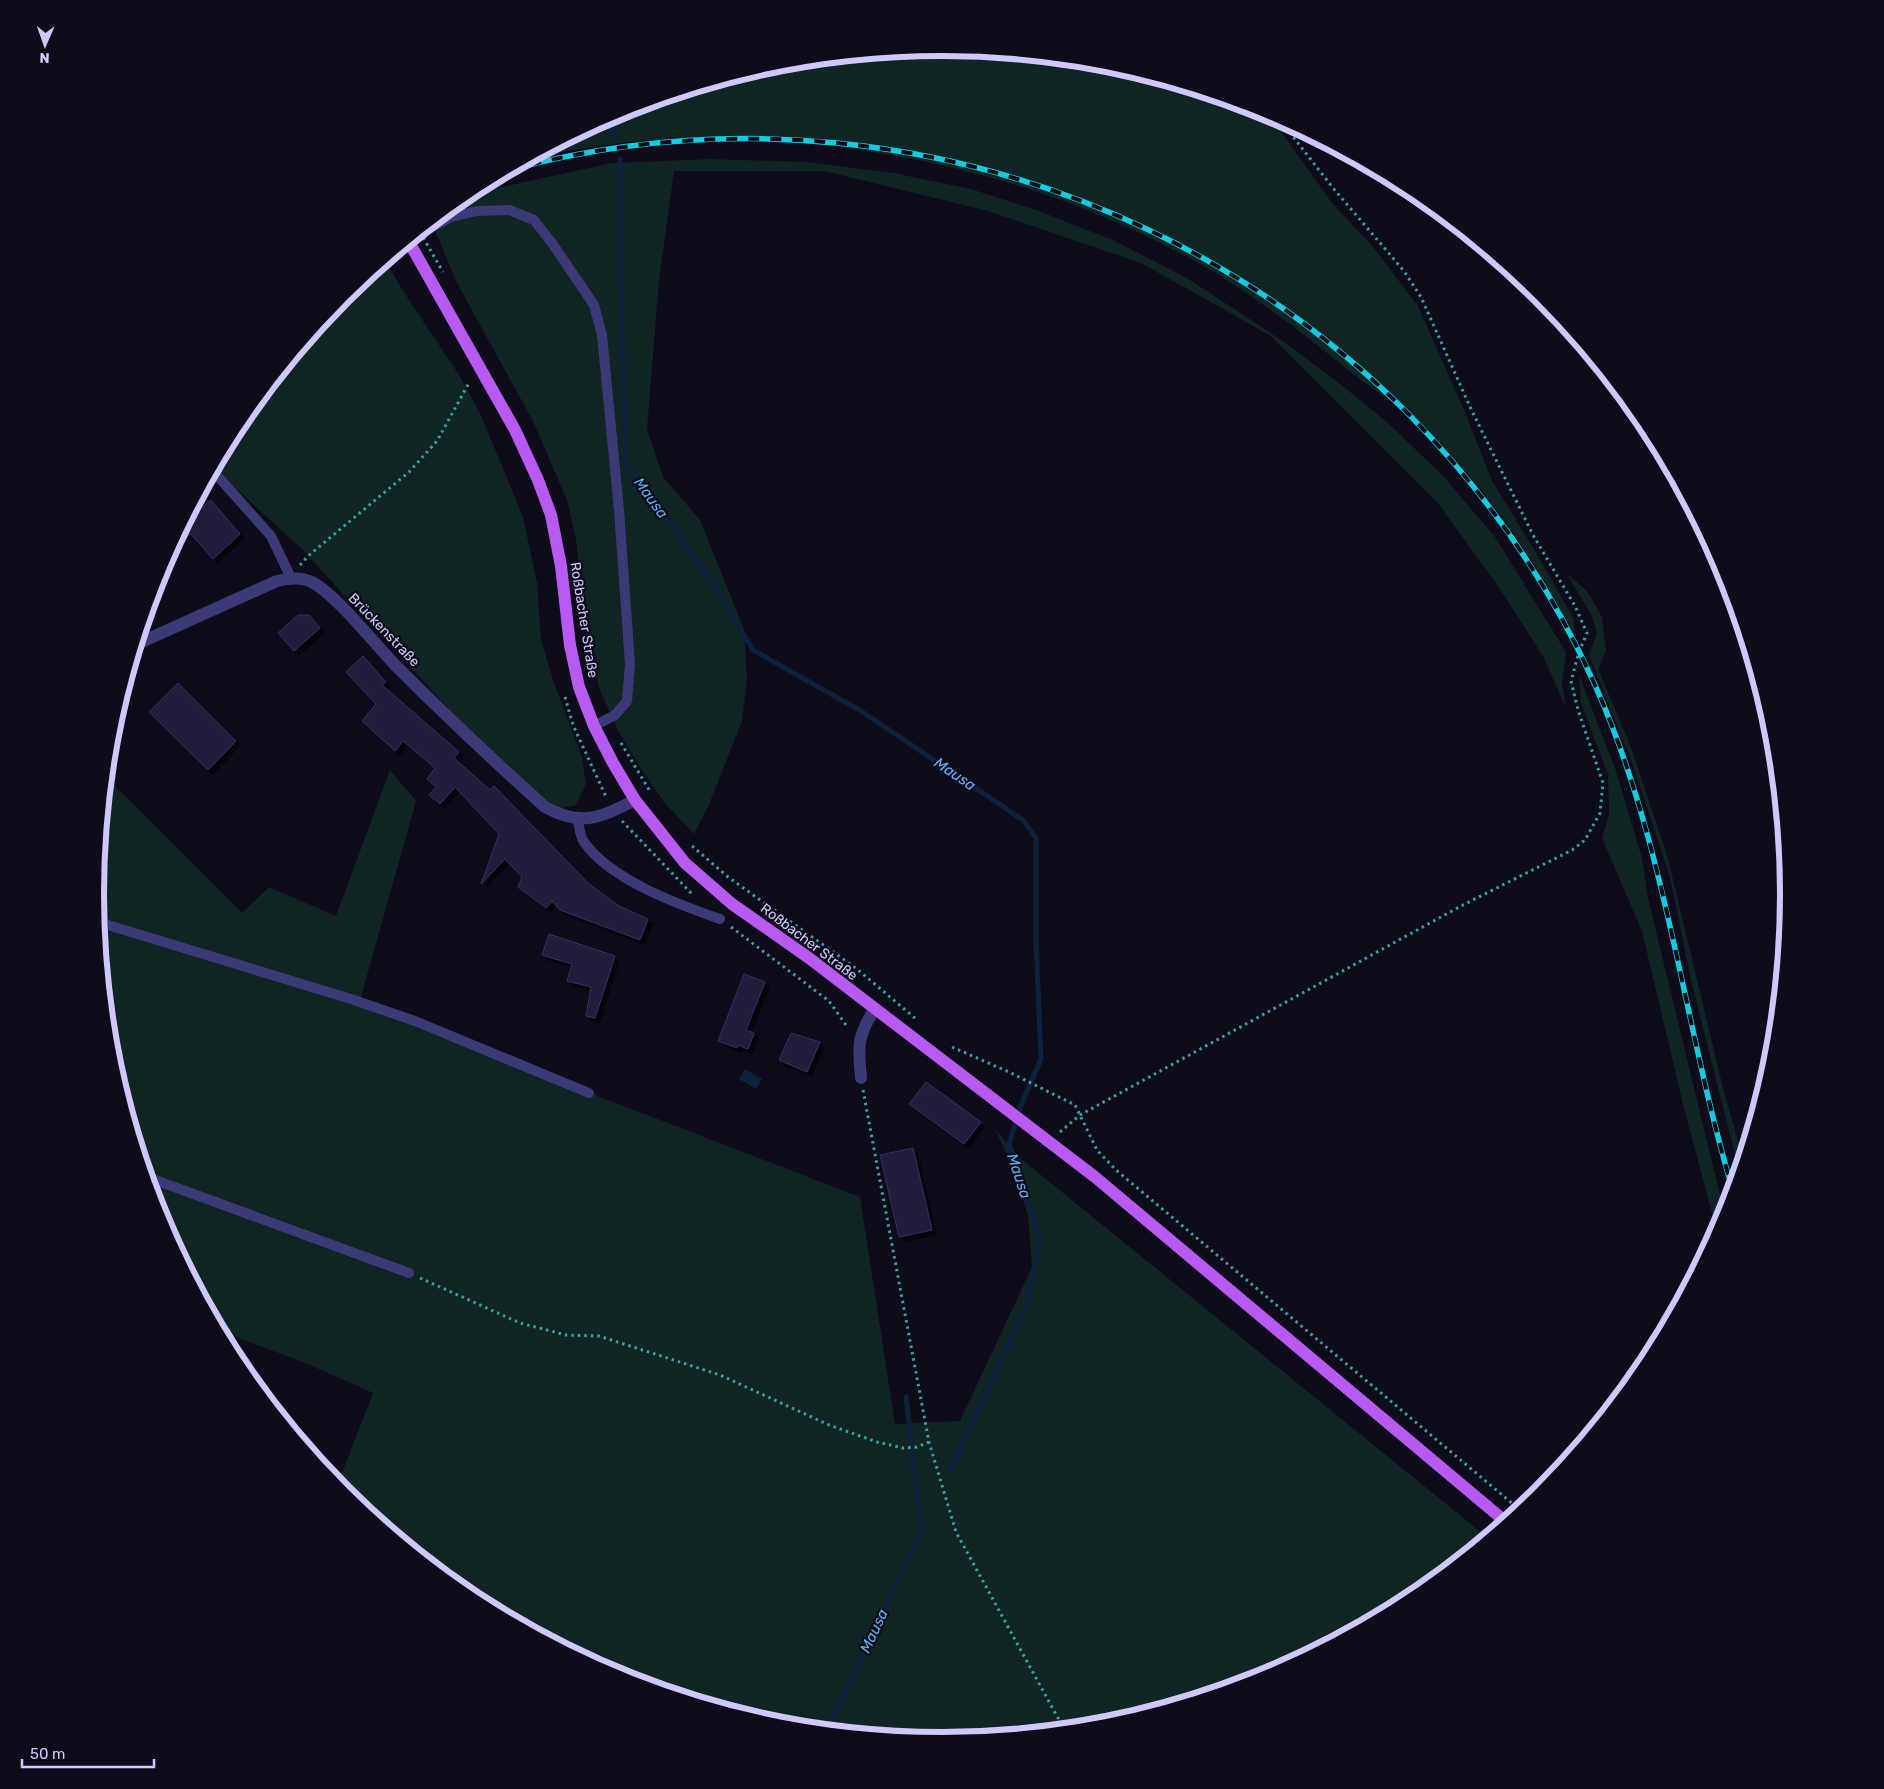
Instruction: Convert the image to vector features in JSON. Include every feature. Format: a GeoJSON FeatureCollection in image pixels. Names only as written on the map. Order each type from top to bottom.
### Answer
{"type":"FeatureCollection","features":[{"type":"Feature","properties":{"kind":"main road","name":"Roßbacher Straße"},"geometry":{"type":"LineString","coordinates":[[411,246],[515,430],[551,515],[561,566],[570,644],[579,687],[594,726],[612,764],[635,800],[685,863],[732,904],[810,960],[1051,1142],[1502,1519]]}},
{"type":"Feature","properties":{"kind":"street"},"geometry":{"type":"LineString","coordinates":[[143,641],[259,588],[290,578]]}},
{"type":"Feature","properties":{"kind":"street","name":"Brückenstraße"},"geometry":{"type":"LineString","coordinates":[[290,578],[303,578],[316,585],[403,672],[545,807],[559,815],[578,820]]}},
{"type":"Feature","properties":{"kind":"street"},"geometry":{"type":"LineString","coordinates":[[578,820],[613,811],[635,800]]}},
{"type":"Feature","properties":{"kind":"street"},"geometry":{"type":"LineString","coordinates":[[861,1078],[858,1046],[862,1030],[874,1010]]}},
{"type":"Feature","properties":{"kind":"lane"},"geometry":{"type":"LineString","coordinates":[[443,221],[451,217],[477,211],[509,210],[534,220],[552,242],[594,305],[602,335],[619,510],[630,664],[626,701],[621,710],[594,726]]}},
{"type":"Feature","properties":{"kind":"lane"},"geometry":{"type":"LineString","coordinates":[[216,475],[271,536],[290,578]]}},
{"type":"Feature","properties":{"kind":"lane"},"geometry":{"type":"LineString","coordinates":[[578,820],[583,841],[614,870],[639,886],[670,901],[720,919]]}},
{"type":"Feature","properties":{"kind":"lane"},"geometry":{"type":"LineString","coordinates":[[105,924],[397,1015],[589,1093]]}},
{"type":"Feature","properties":{"kind":"lane"},"geometry":{"type":"LineString","coordinates":[[154,1180],[409,1273]]}},
{"type":"Feature","properties":{"kind":"path"},"geometry":{"type":"LineString","coordinates":[[1051,1142],[1062,1129],[1080,1115],[1452,910],[1572,850],[1586,840],[1600,813],[1603,783],[1578,710],[1571,681],[1579,652],[1587,633],[1575,606],[1533,535],[1471,409],[1421,297],[1404,271],[1332,188],[1289,132]]}},
{"type":"Feature","properties":{"kind":"path"},"geometry":{"type":"LineString","coordinates":[[423,237],[448,281]]}},
{"type":"Feature","properties":{"kind":"path"},"geometry":{"type":"LineString","coordinates":[[290,578],[308,556],[408,472],[437,441],[479,365]]}},
{"type":"Feature","properties":{"kind":"path"},"geometry":{"type":"LineString","coordinates":[[607,720],[655,799]]}},
{"type":"Feature","properties":{"kind":"path"},"geometry":{"type":"LineString","coordinates":[[684,839],[728,877],[857,969],[921,1023]]}},
{"type":"Feature","properties":{"kind":"path"},"geometry":{"type":"LineString","coordinates":[[804,980],[830,1001],[840,1012],[858,1046]]}},
{"type":"Feature","properties":{"kind":"path"},"geometry":{"type":"LineString","coordinates":[[951,1047],[1009,1072],[1075,1105],[1097,1150],[1116,1170],[1515,1506]]}},
{"type":"Feature","properties":{"kind":"path"},"geometry":{"type":"LineString","coordinates":[[861,1078],[929,1442],[956,1532],[1061,1724]]}},
{"type":"Feature","properties":{"kind":"path"},"geometry":{"type":"LineString","coordinates":[[409,1273],[520,1323],[566,1335],[599,1336],[720,1375],[829,1425],[877,1442],[903,1448],[917,1447],[929,1442]]}},
{"type":"Feature","properties":{"kind":"green space"},"geometry":{"type":"Polygon","coordinates":[[[942,56],[997,58],[1051,63],[1106,72],[1159,85],[1211,101],[1277,127],[1332,203],[1374,248],[1418,306],[1464,410],[1492,481],[1574,619],[1574,632],[1534,565],[1488,498],[1440,442],[1419,421],[1362,381],[1296,329],[1235,285],[1193,260],[1144,235],[1044,194],[992,178],[887,154],[833,146],[711,137],[622,143],[551,154],[621,120],[725,85],[778,72],[833,63],[887,58],[942,56]]]}},
{"type":"Feature","properties":{"kind":"green space"},"geometry":{"type":"Polygon","coordinates":[[[711,159],[807,162],[893,173],[971,189],[1039,211],[1115,241],[1187,278],[1290,346],[1340,384],[1387,422],[1444,477],[1495,537],[1566,652],[1562,684],[1566,708],[1543,656],[1496,583],[1437,502],[1271,336],[1141,263],[988,211],[825,171],[674,171],[659,280],[647,429],[663,477],[700,520],[744,629],[747,679],[742,721],[708,807],[694,834],[663,801],[641,769],[618,730],[599,688],[586,635],[576,539],[567,500],[534,423],[457,283],[434,228],[490,190],[612,163],[711,159]]]}},
{"type":"Feature","properties":{"kind":"green space"},"geometry":{"type":"Polygon","coordinates":[[[388,265],[401,288],[459,375],[480,413],[523,517],[537,583],[541,639],[553,680],[582,758],[586,784],[576,805],[561,808],[529,796],[300,547],[218,472],[277,384],[349,302],[388,265]]]}},
{"type":"Feature","properties":{"kind":"green space"},"geometry":{"type":"Polygon","coordinates":[[[1567,574],[1587,591],[1602,617],[1606,651],[1598,669],[1632,750],[1668,859],[1723,1088],[1740,1149],[1737,1162],[1691,980],[1670,877],[1630,757],[1589,655],[1597,634],[1592,616],[1567,574]]]}},
{"type":"Feature","properties":{"kind":"green space"},"geometry":{"type":"Polygon","coordinates":[[[1579,675],[1616,771],[1642,858],[1648,898],[1722,1200],[1714,1220],[1684,1108],[1642,931],[1602,838],[1609,815],[1608,775],[1581,703],[1579,675]]]}},
{"type":"Feature","properties":{"kind":"green space"},"geometry":{"type":"Polygon","coordinates":[[[390,770],[416,801],[359,1004],[860,1197],[895,1424],[960,1421],[1032,1267],[1028,1215],[1009,1158],[995,1129],[1020,1158],[1484,1534],[1452,1560],[1408,1591],[1361,1620],[1313,1646],[1263,1669],[1159,1704],[1106,1717],[1051,1726],[997,1731],[942,1733],[887,1731],[833,1726],[778,1717],[725,1704],[673,1688],[621,1669],[571,1646],[523,1620],[476,1591],[432,1560],[389,1525],[340,1478],[373,1393],[303,1362],[229,1334],[216,1314],[190,1265],[148,1164],[132,1111],[120,1058],[111,1004],[104,894],[106,840],[111,782],[242,913],[269,887],[336,916],[390,770]]]}},
{"type":"Feature","properties":{"kind":"water"},"geometry":{"type":"Polygon","coordinates":[[[745,1069],[762,1079],[756,1089],[739,1079],[745,1069]]]}},
{"type":"Feature","properties":{"kind":"building"},"geometry":{"type":"Polygon","coordinates":[[[211,500],[240,534],[213,559],[191,534],[184,539],[195,514],[211,500]]]}},
{"type":"Feature","properties":{"kind":"building"},"geometry":{"type":"Polygon","coordinates":[[[298,615],[309,615],[320,628],[294,651],[278,633],[298,615]]]}},
{"type":"Feature","properties":{"kind":"building"},"geometry":{"type":"Polygon","coordinates":[[[363,656],[386,682],[382,685],[459,752],[454,758],[490,790],[494,786],[589,884],[619,906],[648,919],[640,940],[560,910],[552,901],[546,908],[518,887],[522,877],[505,859],[481,884],[499,834],[455,787],[440,804],[429,795],[436,787],[427,779],[435,768],[403,741],[395,751],[362,721],[376,704],[346,672],[363,656]]]}},
{"type":"Feature","properties":{"kind":"building"},"geometry":{"type":"Polygon","coordinates":[[[178,683],[236,741],[208,770],[149,712],[178,683]]]}},
{"type":"Feature","properties":{"kind":"building"},"geometry":{"type":"Polygon","coordinates":[[[549,934],[615,956],[595,1018],[586,1016],[591,987],[567,981],[572,964],[542,955],[549,934]]]}},
{"type":"Feature","properties":{"kind":"building"},"geometry":{"type":"Polygon","coordinates":[[[744,974],[765,982],[746,1030],[754,1033],[748,1049],[738,1045],[737,1048],[718,1041],[744,974]]]}},
{"type":"Feature","properties":{"kind":"building"},"geometry":{"type":"Polygon","coordinates":[[[791,1033],[820,1042],[807,1072],[779,1060],[791,1033]]]}},
{"type":"Feature","properties":{"kind":"building"},"geometry":{"type":"Polygon","coordinates":[[[926,1082],[981,1122],[964,1144],[909,1104],[926,1082]]]}},
{"type":"Feature","properties":{"kind":"building"},"geometry":{"type":"Polygon","coordinates":[[[913,1148],[932,1230],[899,1237],[880,1155],[913,1148]]]}},
{"type":"Feature","properties":{"kind":"waterway","name":"Mausa"},"geometry":{"type":"LineString","coordinates":[[610,125],[617,139]]}},
{"type":"Feature","properties":{"kind":"waterway","name":"Mausa"},"geometry":{"type":"LineString","coordinates":[[620,159],[620,276],[626,463],[652,496],[719,593],[753,650],[861,711],[1023,820],[1036,838],[1036,939],[1041,1059],[1021,1105],[1009,1144],[1040,1240],[1026,1307],[950,1471]]}},
{"type":"Feature","properties":{"kind":"waterway","name":"Mausa"},"geometry":{"type":"LineString","coordinates":[[829,1725],[921,1531],[906,1397]]}},
{"type":"Feature","properties":{"kind":"railway"},"geometry":{"type":"LineString","coordinates":[[527,167],[674,142],[837,143],[996,173],[1146,229],[1285,310],[1408,414],[1513,539],[1595,685],[1620,746],[1640,809],[1657,872],[1700,1064],[1730,1180]]}}]}
